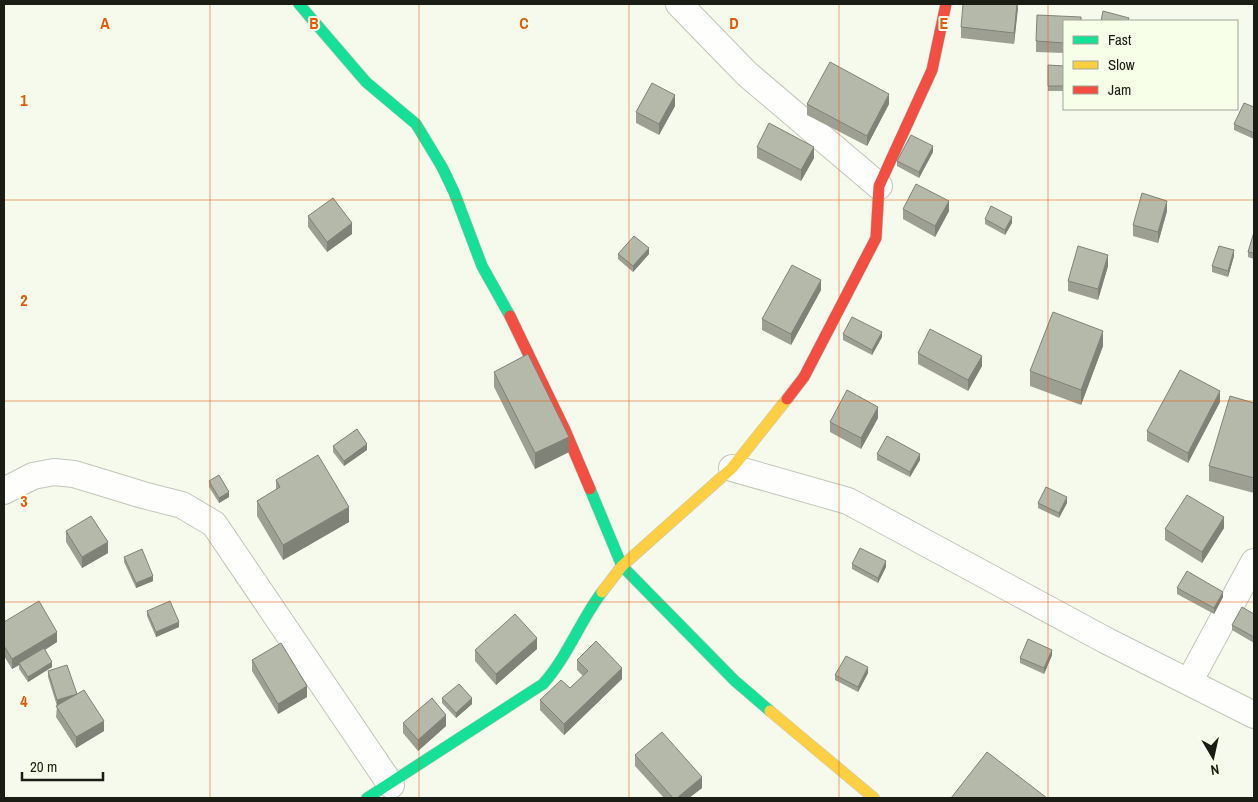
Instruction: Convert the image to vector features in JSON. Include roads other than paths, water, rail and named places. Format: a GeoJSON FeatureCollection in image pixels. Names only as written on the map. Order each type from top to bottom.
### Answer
{"type":"FeatureCollection","features":[{"type":"Feature","properties":{"kind":"street"},"geometry":{"type":"LineString","coordinates":[[300,4],[366,82],[416,124],[442,167],[454,192],[482,266],[511,318],[565,430],[622,566],[735,681],[874,798]]}},
{"type":"Feature","properties":{"kind":"street"},"geometry":{"type":"LineString","coordinates":[[679,4],[747,74],[879,186]]}},
{"type":"Feature","properties":{"kind":"street"},"geometry":{"type":"LineString","coordinates":[[368,798],[543,684],[559,666],[586,613],[622,566],[732,468],[804,377],[876,238],[879,186],[932,70],[946,4]]}},
{"type":"Feature","properties":{"kind":"street"},"geometry":{"type":"LineString","coordinates":[[732,468],[848,502],[1107,641],[1254,715]]}},
{"type":"Feature","properties":{"kind":"street"},"geometry":{"type":"LineString","coordinates":[[4,491],[33,476],[54,472],[74,474],[143,495],[182,504],[214,524],[391,784]]}},
{"type":"Feature","properties":{"kind":"street"},"geometry":{"type":"LineString","coordinates":[[1189,682],[1254,562]]}}]}
